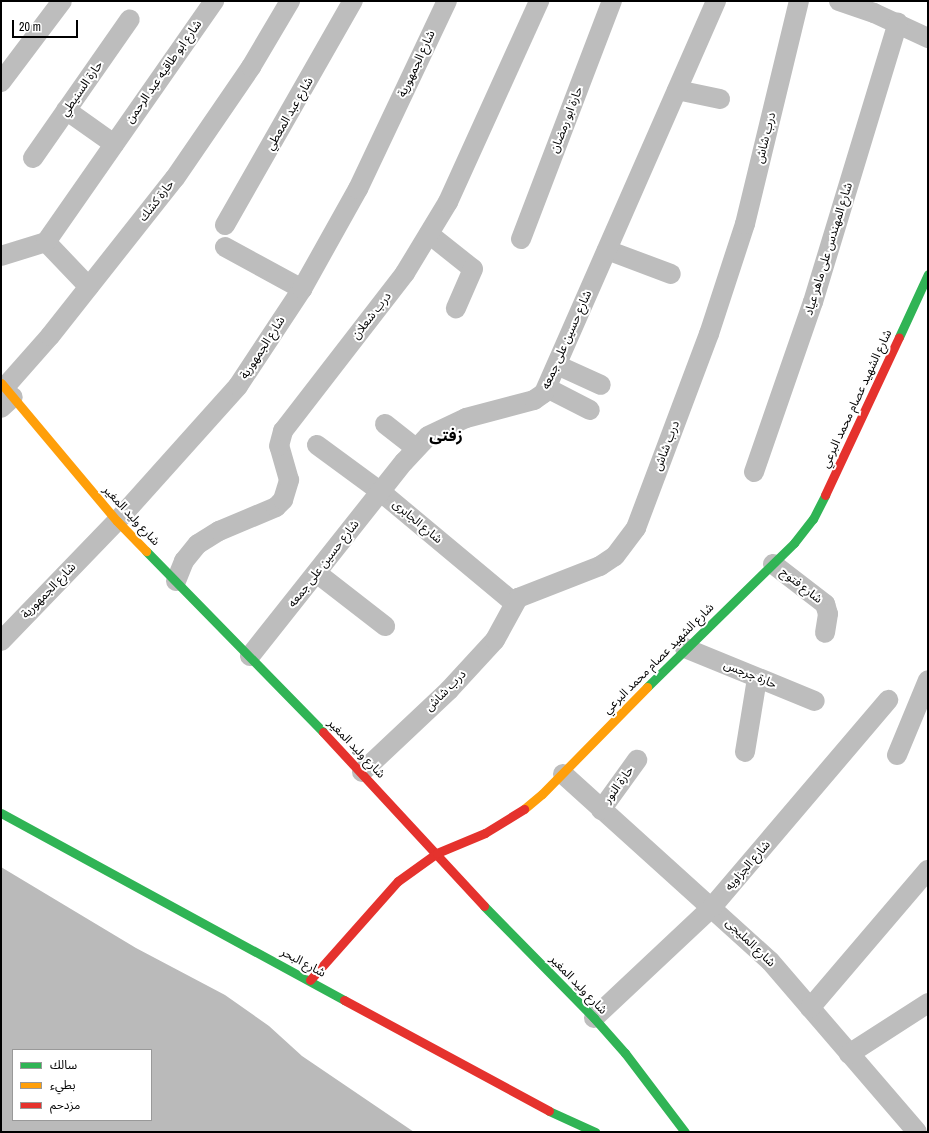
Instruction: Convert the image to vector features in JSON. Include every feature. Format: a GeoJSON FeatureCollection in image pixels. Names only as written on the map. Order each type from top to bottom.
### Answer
{"type":"FeatureCollection","features":[{"type":"Feature","properties":{"kind":"street"},"geometry":{"type":"LineString","coordinates":[[1,82],[62,1]]}},
{"type":"Feature","properties":{"kind":"street","name":"شارع ابو طاقيه عبد الرحمن"},"geometry":{"type":"LineString","coordinates":[[46,242],[214,1]]}},
{"type":"Feature","properties":{"kind":"street","name":"حارة كشك"},"geometry":{"type":"LineString","coordinates":[[5,393],[175,178],[251,67],[290,1]]}},
{"type":"Feature","properties":{"kind":"street","name":"شارع عبد المعطي"},"geometry":{"type":"LineString","coordinates":[[225,225],[353,1]]}},
{"type":"Feature","properties":{"kind":"street","name":"شارع الجمهورية"},"geometry":{"type":"LineString","coordinates":[[1,641],[117,521],[238,386],[302,289],[358,188],[447,1]]}},
{"type":"Feature","properties":{"kind":"street","name":"درب شعلان"},"geometry":{"type":"LineString","coordinates":[[176,580],[184,560],[198,544],[219,531],[276,507],[283,500],[289,480],[279,446],[283,431],[405,273],[429,234],[448,202],[539,1]]}},
{"type":"Feature","properties":{"kind":"street","name":"حارة ابو رمضان"},"geometry":{"type":"LineString","coordinates":[[521,239],[612,1]]}},
{"type":"Feature","properties":{"kind":"street","name":"شارع حسين على جمعه"},"geometry":{"type":"LineString","coordinates":[[250,656],[318,574],[416,448],[428,436],[446,426],[486,411],[534,400],[547,388],[716,1]]}},
{"type":"Feature","properties":{"kind":"street","name":"درب شاش"},"geometry":{"type":"LineString","coordinates":[[362,772],[449,690],[495,640],[510,615],[514,602],[524,595],[600,566],[618,552],[636,528],[709,334],[745,224],[799,1]]}},
{"type":"Feature","properties":{"kind":"street"},"geometry":{"type":"LineString","coordinates":[[839,1],[898,23],[928,38]]}},
{"type":"Feature","properties":{"kind":"street","name":"حارة السنيطي"},"geometry":{"type":"LineString","coordinates":[[33,158],[130,19]]}},
{"type":"Feature","properties":{"kind":"street","name":"شارع المهندس على ماهر عياد"},"geometry":{"type":"LineString","coordinates":[[754,472],[815,295],[898,23]]}},
{"type":"Feature","properties":{"kind":"street"},"geometry":{"type":"LineString","coordinates":[[677,90],[720,99]]}},
{"type":"Feature","properties":{"kind":"street"},"geometry":{"type":"LineString","coordinates":[[66,110],[114,144]]}},
{"type":"Feature","properties":{"kind":"street"},"geometry":{"type":"LineString","coordinates":[[429,234],[473,269],[456,308]]}},
{"type":"Feature","properties":{"kind":"street"},"geometry":{"type":"LineString","coordinates":[[2,254],[46,242],[90,287]]}},
{"type":"Feature","properties":{"kind":"street"},"geometry":{"type":"LineString","coordinates":[[225,247],[302,289]]}},
{"type":"Feature","properties":{"kind":"street"},"geometry":{"type":"LineString","coordinates":[[608,250],[671,274]]}},
{"type":"Feature","properties":{"kind":"street","name":"شارع الشهيد عصام محمد البرعي"},"geometry":{"type":"LineString","coordinates":[[310,980],[398,881],[438,853],[485,833],[520,812],[563,774],[685,648],[794,543],[812,519],[928,274]]}},
{"type":"Feature","properties":{"kind":"street"},"geometry":{"type":"LineString","coordinates":[[557,365],[601,385]]}},
{"type":"Feature","properties":{"kind":"street"},"geometry":{"type":"LineString","coordinates":[[547,388],[590,410]]}},
{"type":"Feature","properties":{"kind":"street","name":"شارع وليد المغير"},"geometry":{"type":"LineString","coordinates":[[5,393],[117,521],[362,772],[438,853],[470,891],[594,1018],[625,1053],[685,1132]]}},
{"type":"Feature","properties":{"kind":"street"},"geometry":{"type":"LineString","coordinates":[[385,424],[416,448]]}},
{"type":"Feature","properties":{"kind":"street","name":"شارع الجابرى"},"geometry":{"type":"LineString","coordinates":[[317,446],[381,492],[514,602]]}},
{"type":"Feature","properties":{"kind":"street","name":"شارع فتوح"},"geometry":{"type":"LineString","coordinates":[[773,564],[824,604],[828,614],[825,633]]}},
{"type":"Feature","properties":{"kind":"street"},"geometry":{"type":"LineString","coordinates":[[318,574],[385,626]]}},
{"type":"Feature","properties":{"kind":"street","name":"حارة جرجس"},"geometry":{"type":"LineString","coordinates":[[685,648],[756,679],[815,701]]}},
{"type":"Feature","properties":{"kind":"street"},"geometry":{"type":"LineString","coordinates":[[745,752],[756,679]]}},
{"type":"Feature","properties":{"kind":"street"},"geometry":{"type":"LineString","coordinates":[[897,755],[928,680]]}},
{"type":"Feature","properties":{"kind":"street","name":"شارع الجزاويه"},"geometry":{"type":"LineString","coordinates":[[594,1018],[712,907],[888,700]]}},
{"type":"Feature","properties":{"kind":"street","name":"حارة النور"},"geometry":{"type":"LineString","coordinates":[[601,810],[637,760]]}},
{"type":"Feature","properties":{"kind":"street","name":"شارع المليجى"},"geometry":{"type":"LineString","coordinates":[[563,774],[601,810],[712,907],[770,961],[917,1132]]}},
{"type":"Feature","properties":{"kind":"street","name":"شارع البحر"},"geometry":{"type":"LineString","coordinates":[[1,813],[310,980],[540,1107],[595,1132]]}},
{"type":"Feature","properties":{"kind":"street"},"geometry":{"type":"LineString","coordinates":[[810,1008],[928,870]]}},
{"type":"Feature","properties":{"kind":"street"},"geometry":{"type":"LineString","coordinates":[[849,1054],[928,1003]]}},
{"type":"Feature","properties":{"kind":"shaded area"},"geometry":{"type":"Polygon","coordinates":[[[1,867],[136,948],[225,995],[269,1026],[302,1056],[414,1132],[1,1132],[1,867]]]}},
{"type":"Feature","properties":{"kind":"traffic: fast"},"geometry":{"type":"LineString","coordinates":[[899,337],[928,274]]}},
{"type":"Feature","properties":{"kind":"traffic: fast"},"geometry":{"type":"LineString","coordinates":[[647,687],[794,543],[813,519],[825,495]]}},
{"type":"Feature","properties":{"kind":"traffic: fast"},"geometry":{"type":"LineString","coordinates":[[146,551],[323,732]]}},
{"type":"Feature","properties":{"kind":"traffic: fast"},"geometry":{"type":"LineString","coordinates":[[1,813],[344,1000]]}},
{"type":"Feature","properties":{"kind":"traffic: fast"},"geometry":{"type":"LineString","coordinates":[[484,906],[594,1018],[625,1053],[685,1132]]}},
{"type":"Feature","properties":{"kind":"traffic: fast"},"geometry":{"type":"LineString","coordinates":[[549,1111],[595,1132]]}},
{"type":"Feature","properties":{"kind":"traffic: slow"},"geometry":{"type":"LineString","coordinates":[[1,383],[117,521],[146,551]]}},
{"type":"Feature","properties":{"kind":"traffic: slow"},"geometry":{"type":"LineString","coordinates":[[524,809],[542,794],[647,687]]}},
{"type":"Feature","properties":{"kind":"traffic: jam"},"geometry":{"type":"LineString","coordinates":[[825,495],[899,337]]}},
{"type":"Feature","properties":{"kind":"traffic: jam"},"geometry":{"type":"LineString","coordinates":[[323,732],[484,906]]}},
{"type":"Feature","properties":{"kind":"traffic: jam"},"geometry":{"type":"LineString","coordinates":[[310,980],[398,881],[437,853],[485,833],[524,809]]}},
{"type":"Feature","properties":{"kind":"traffic: jam"},"geometry":{"type":"LineString","coordinates":[[344,1000],[549,1111]]}},
{"type":"Feature","properties":{"kind":"district","name":"زفتى"},"geometry":{"type":"Point","coordinates":[446,435]}}]}
